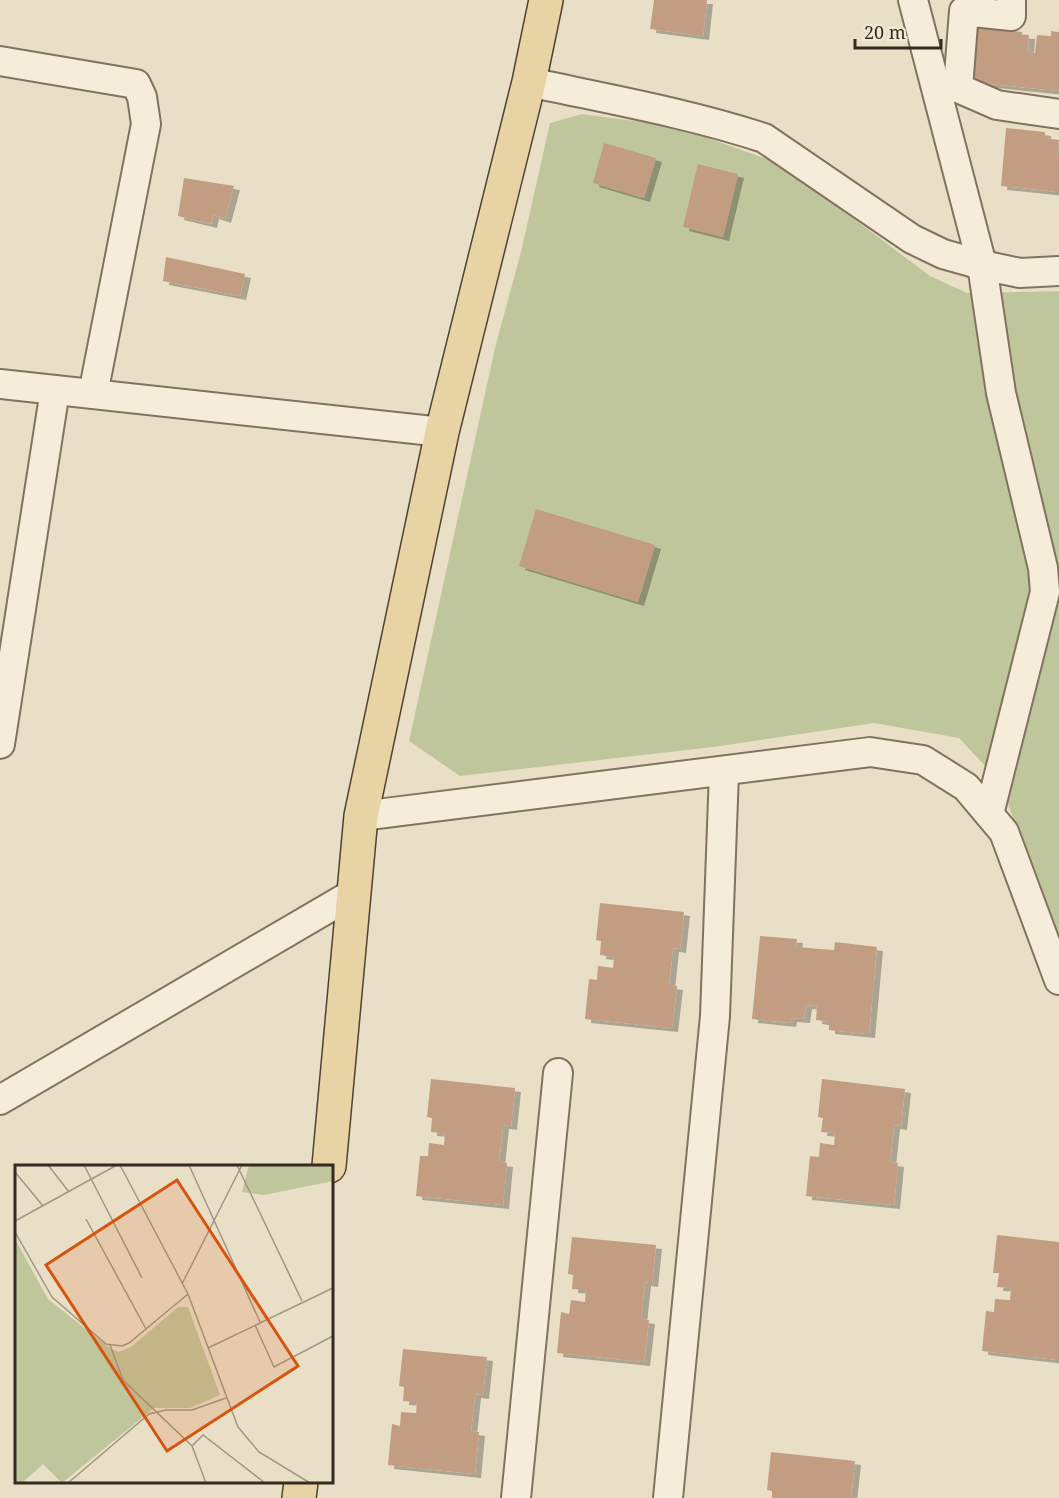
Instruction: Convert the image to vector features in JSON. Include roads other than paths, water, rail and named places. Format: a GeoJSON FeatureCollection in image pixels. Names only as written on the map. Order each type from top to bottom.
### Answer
{"type":"FeatureCollection","features":[{"type":"Feature","properties":{"kind":"main road"},"geometry":{"type":"LineString","coordinates":[[329,1165],[361,816],[442,432],[529,82],[546,0]]}},
{"type":"Feature","properties":{"kind":"main road"},"geometry":{"type":"LineString","coordinates":[[299,1498],[301,1483]]}},
{"type":"Feature","properties":{"kind":"street"},"geometry":{"type":"LineString","coordinates":[[913,0],[981,265],[1001,393],[1043,568],[1045,592],[988,814]]}},
{"type":"Feature","properties":{"kind":"street"},"geometry":{"type":"LineString","coordinates":[[1011,0],[1011,16],[964,11],[958,88],[997,105],[1059,114]]}},
{"type":"Feature","properties":{"kind":"street"},"geometry":{"type":"LineString","coordinates":[[0,61],[136,84],[142,97],[146,124],[93,394]]}},
{"type":"Feature","properties":{"kind":"street"},"geometry":{"type":"LineString","coordinates":[[529,82],[655,109],[764,138],[912,239],[943,254],[1020,273],[1059,271]]}},
{"type":"Feature","properties":{"kind":"street"},"geometry":{"type":"LineString","coordinates":[[0,384],[442,432]]}},
{"type":"Feature","properties":{"kind":"street"},"geometry":{"type":"LineString","coordinates":[[0,744],[55,390]]}},
{"type":"Feature","properties":{"kind":"street"},"geometry":{"type":"LineString","coordinates":[[361,816],[870,752],[923,760],[966,787],[1004,832],[1059,980]]}},
{"type":"Feature","properties":{"kind":"street"},"geometry":{"type":"LineString","coordinates":[[668,1498],[715,1016],[724,771]]}},
{"type":"Feature","properties":{"kind":"street"},"geometry":{"type":"LineString","coordinates":[[0,1100],[354,893]]}},
{"type":"Feature","properties":{"kind":"street"},"geometry":{"type":"LineString","coordinates":[[516,1498],[558,1073]]}}]}
